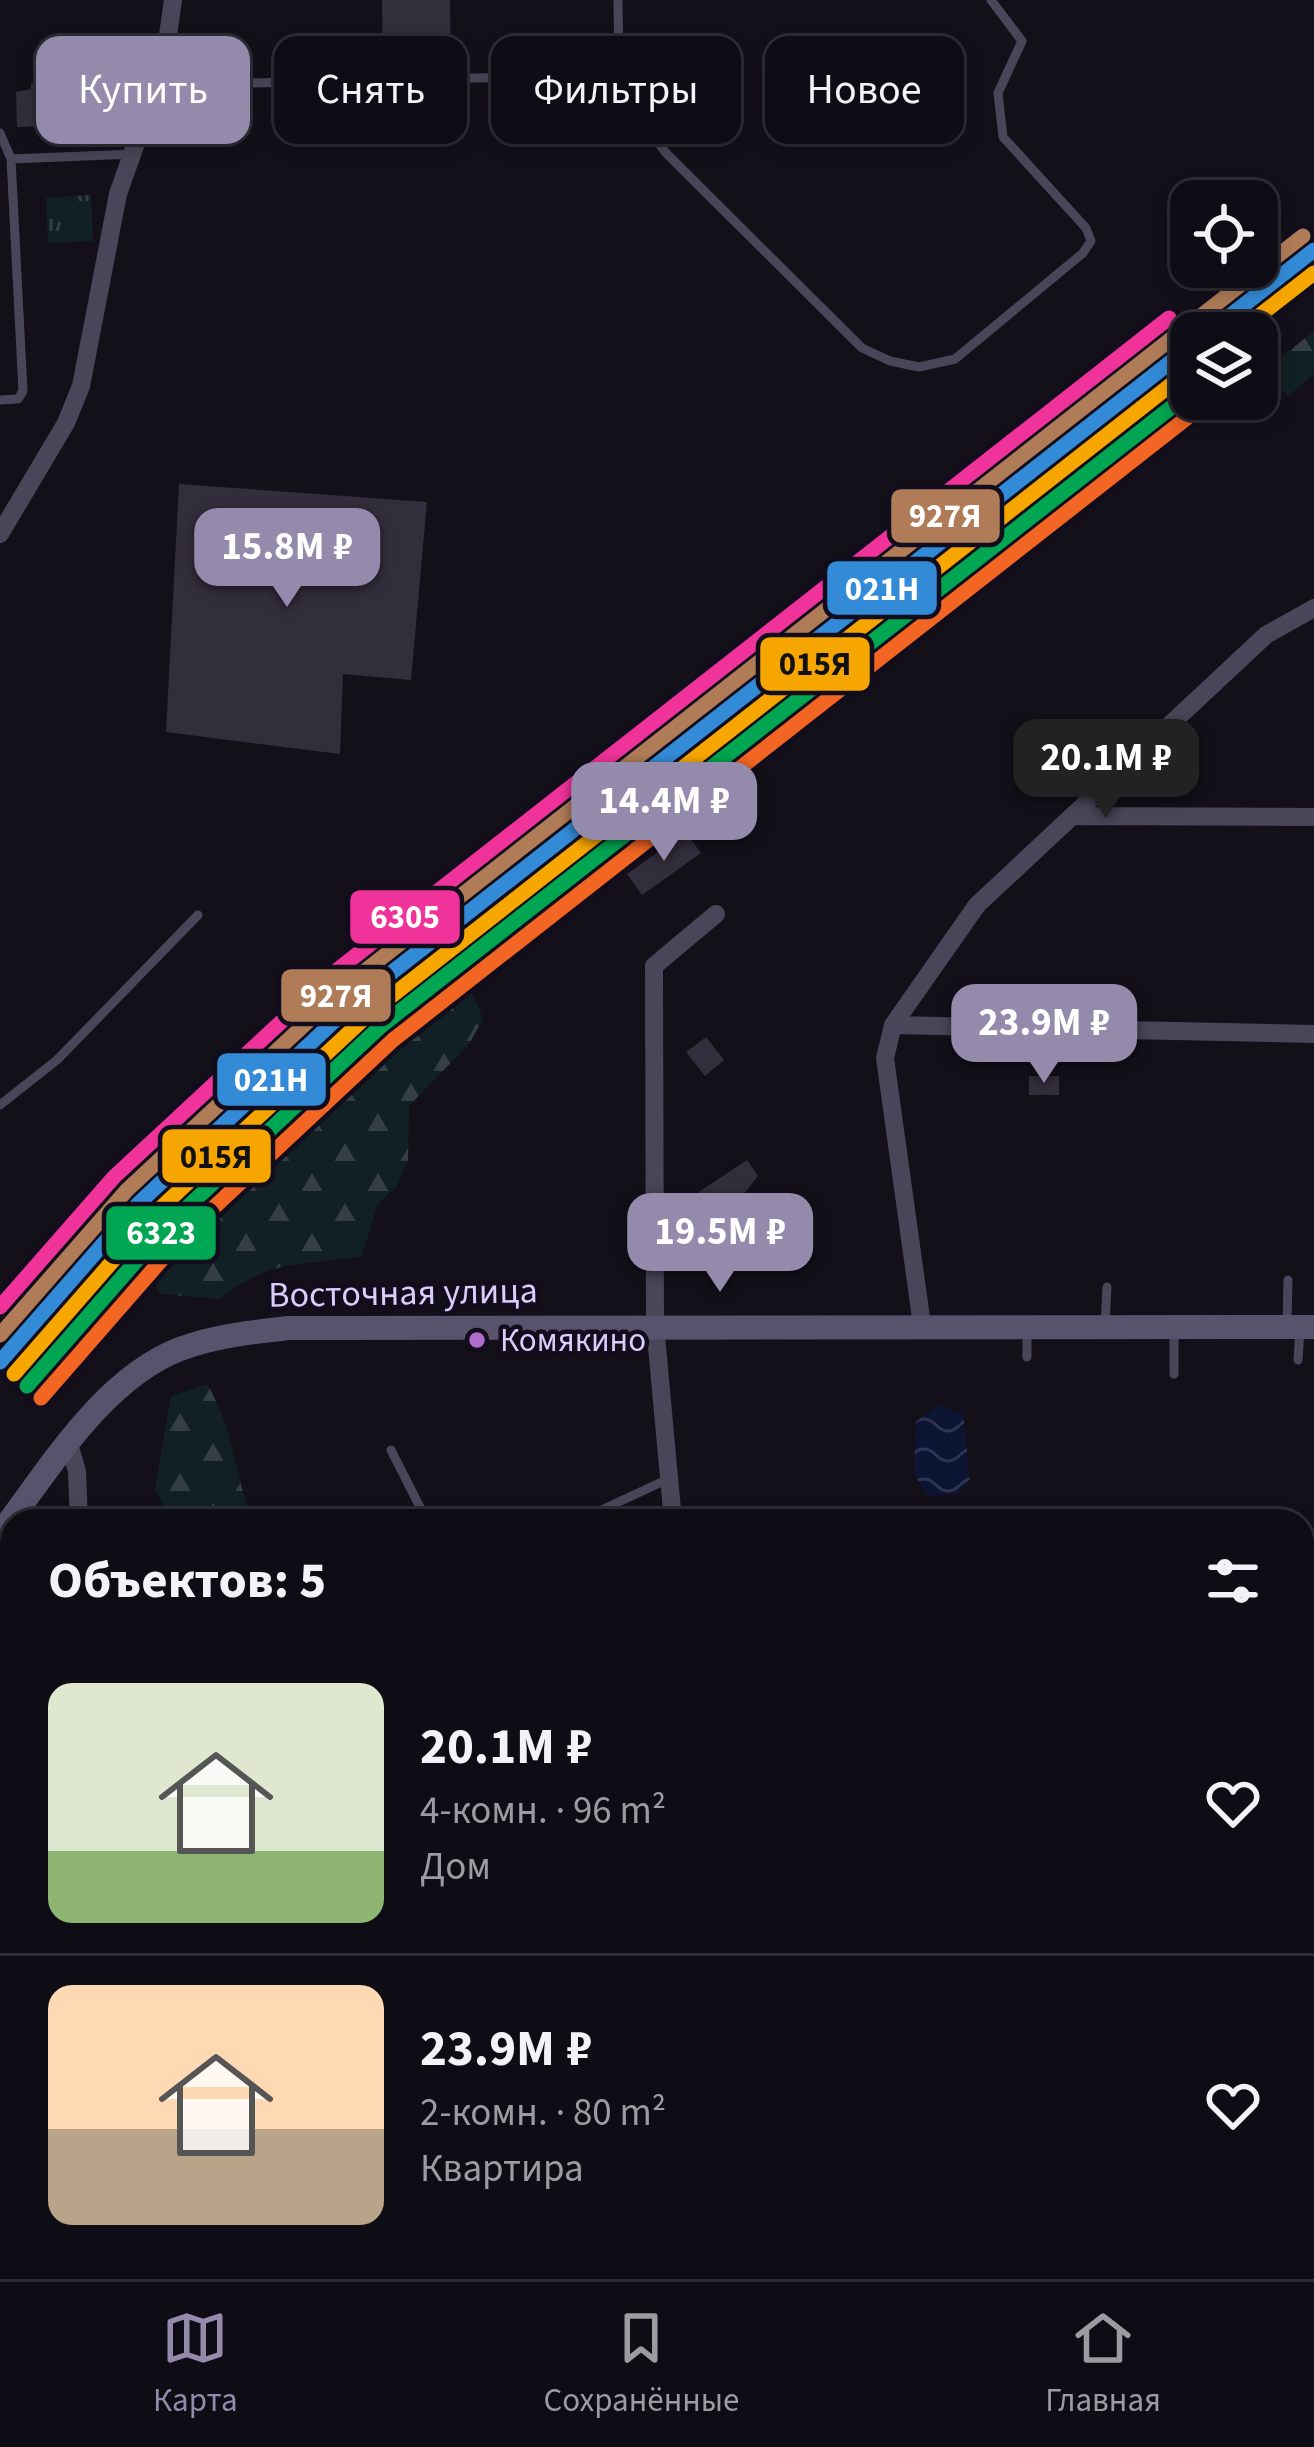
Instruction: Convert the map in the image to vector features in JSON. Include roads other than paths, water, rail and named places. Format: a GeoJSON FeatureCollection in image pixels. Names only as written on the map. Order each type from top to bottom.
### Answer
{"type":"FeatureCollection","features":[{"type":"Feature","properties":{"kind":"main road","name":"Восточная улица"},"geometry":{"type":"LineString","coordinates":[[69,1444],[148,1366],[207,1340],[289,1328],[1300,1327]]}},
{"type":"Feature","properties":{"kind":"main road"},"geometry":{"type":"LineString","coordinates":[[19,1509],[69,1444]]}},
{"type":"Feature","properties":{"kind":"street"},"geometry":{"type":"LineString","coordinates":[[166,36],[172,0]]}},
{"type":"Feature","properties":{"kind":"street"},"geometry":{"type":"LineString","coordinates":[[0,534],[66,423],[80,386],[118,194],[136,144]]}},
{"type":"Feature","properties":{"kind":"street"},"geometry":{"type":"LineString","coordinates":[[922,1324],[885,1058],[893,1024],[976,905],[1266,634],[1314,608]]}},
{"type":"Feature","properties":{"kind":"street"},"geometry":{"type":"LineString","coordinates":[[1072,816],[1314,817]]}},
{"type":"Feature","properties":{"kind":"street"},"geometry":{"type":"LineString","coordinates":[[673,1509],[656,1325],[654,966],[716,914]]}},
{"type":"Feature","properties":{"kind":"street"},"geometry":{"type":"LineString","coordinates":[[893,1024],[1314,1034]]}},
{"type":"Feature","properties":{"kind":"street"},"geometry":{"type":"LineString","coordinates":[[69,1444],[77,1471],[79,1509]]}},
{"type":"Feature","properties":{"kind":"lane"},"geometry":{"type":"LineString","coordinates":[[618,0],[618,36]]}},
{"type":"Feature","properties":{"kind":"lane"},"geometry":{"type":"LineString","coordinates":[[659,144],[862,348],[919,367],[955,359],[1083,254],[1090,241],[1085,228],[1003,136],[998,93],[1022,41],[991,0]]}},
{"type":"Feature","properties":{"kind":"lane"},"geometry":{"type":"LineString","coordinates":[[250,83],[491,78]]}},
{"type":"Feature","properties":{"kind":"lane"},"geometry":{"type":"LineString","coordinates":[[0,133],[11,160],[23,391],[18,399],[0,400]]}},
{"type":"Feature","properties":{"kind":"lane"},"geometry":{"type":"LineString","coordinates":[[11,160],[133,154]]}},
{"type":"Feature","properties":{"kind":"lane"},"geometry":{"type":"LineString","coordinates":[[0,1105],[57,1060],[198,915]]}},
{"type":"Feature","properties":{"kind":"lane"},"geometry":{"type":"LineString","coordinates":[[1288,1280],[1300,1327],[1298,1360]]}},
{"type":"Feature","properties":{"kind":"lane"},"geometry":{"type":"LineString","coordinates":[[1105,1326],[1107,1287]]}},
{"type":"Feature","properties":{"kind":"lane"},"geometry":{"type":"LineString","coordinates":[[1027,1325],[1028,1357]]}},
{"type":"Feature","properties":{"kind":"lane"},"geometry":{"type":"LineString","coordinates":[[1174,1326],[1174,1374]]}},
{"type":"Feature","properties":{"kind":"lane"},"geometry":{"type":"LineString","coordinates":[[391,1450],[421,1509]]}},
{"type":"Feature","properties":{"kind":"lane"},"geometry":{"type":"LineString","coordinates":[[604,1509],[670,1478]]}},
{"type":"Feature","properties":{"kind":"water"},"geometry":{"type":"Polygon","coordinates":[[[938,1405],[963,1414],[970,1479],[958,1494],[930,1496],[914,1475],[916,1422],[938,1405]]]}},
{"type":"Feature","properties":{"kind":"place","name":"Комякино"},"geometry":{"type":"Point","coordinates":[477,1340]}}]}
